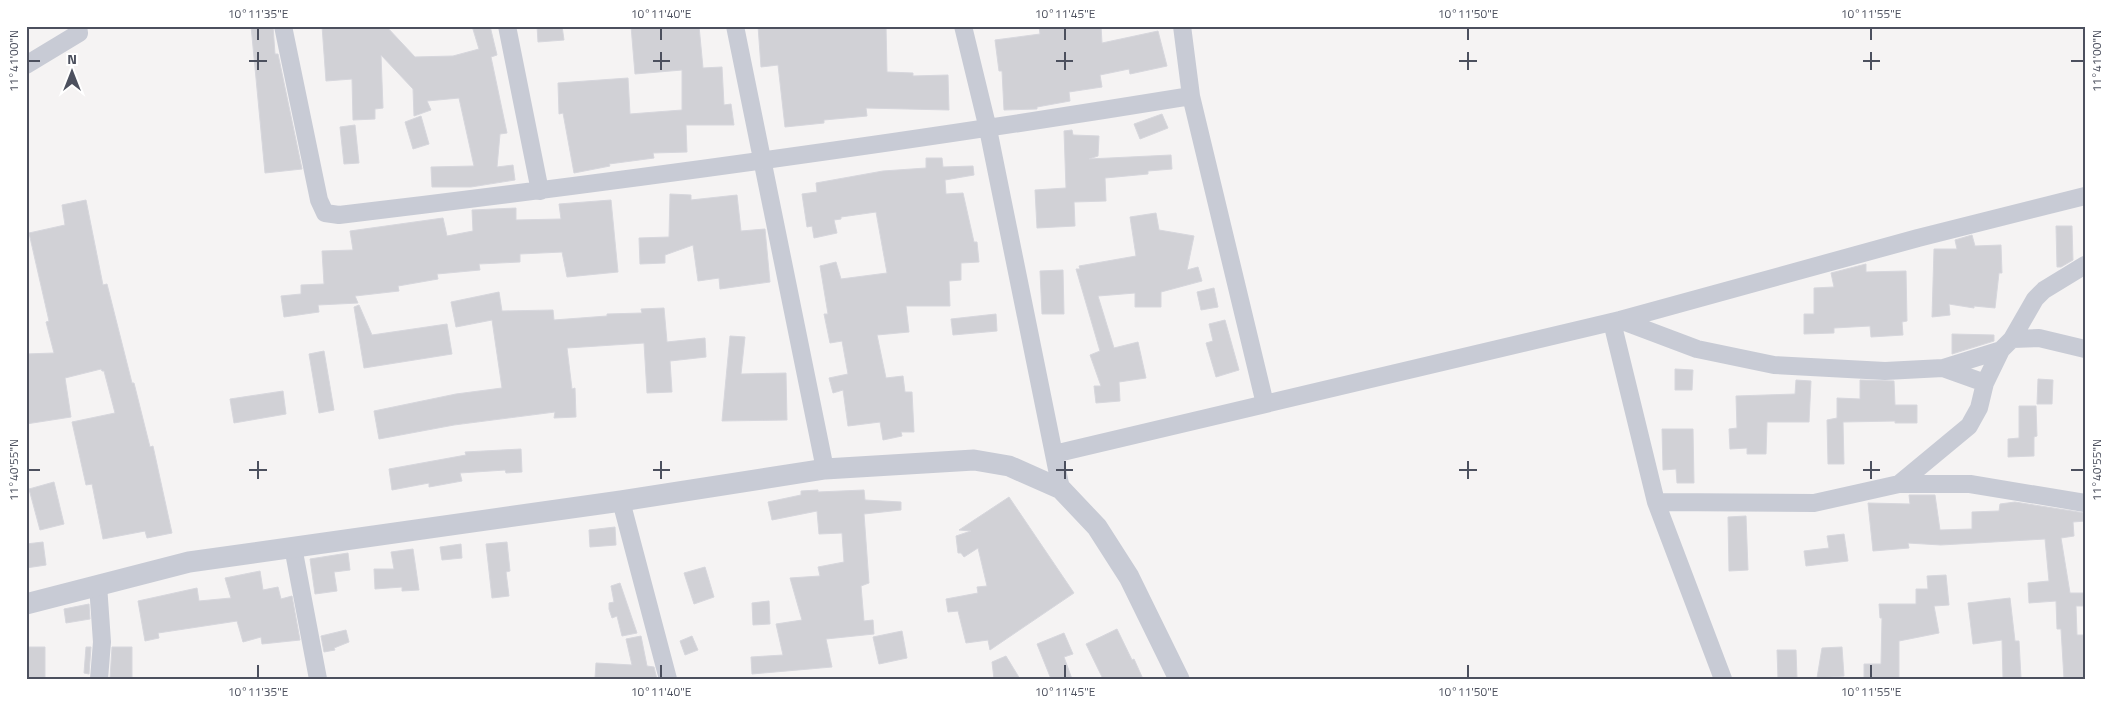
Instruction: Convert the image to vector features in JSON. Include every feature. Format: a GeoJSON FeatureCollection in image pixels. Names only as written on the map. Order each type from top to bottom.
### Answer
{"type":"FeatureCollection","features":[{"type":"Feature","properties":{"kind":"street"},"geometry":{"type":"LineString","coordinates":[[284,26],[319,200],[325,212],[339,215],[540,191],[988,129],[1192,96]]}},
{"type":"Feature","properties":{"kind":"street"},"geometry":{"type":"LineString","coordinates":[[507,26],[540,191]]}},
{"type":"Feature","properties":{"kind":"street"},"geometry":{"type":"LineString","coordinates":[[735,26],[825,469]]}},
{"type":"Feature","properties":{"kind":"street"},"geometry":{"type":"LineString","coordinates":[[963,26],[988,129],[1061,489]]}},
{"type":"Feature","properties":{"kind":"street"},"geometry":{"type":"LineString","coordinates":[[1182,26],[1192,96],[1265,404]]}},
{"type":"Feature","properties":{"kind":"street"},"geometry":{"type":"LineString","coordinates":[[26,65],[83,28]]}},
{"type":"Feature","properties":{"kind":"street"},"geometry":{"type":"LineString","coordinates":[[1054,454],[1616,321],[1918,238],[2085,196]]}},
{"type":"Feature","properties":{"kind":"street"},"geometry":{"type":"LineString","coordinates":[[1900,484],[1969,426],[1979,408],[1986,383],[2034,299],[2044,290],[2085,265]]}},
{"type":"Feature","properties":{"kind":"street"},"geometry":{"type":"LineString","coordinates":[[1616,321],[1697,349],[1774,365],[1885,371],[1943,368],[2006,345],[2039,338],[2085,349]]}},
{"type":"Feature","properties":{"kind":"street"},"geometry":{"type":"LineString","coordinates":[[1616,321],[1656,502],[1723,679]]}},
{"type":"Feature","properties":{"kind":"street"},"geometry":{"type":"LineString","coordinates":[[1943,368],[1986,383]]}},
{"type":"Feature","properties":{"kind":"street"},"geometry":{"type":"LineString","coordinates":[[26,604],[189,562],[621,501],[825,469],[974,460],[1008,466],[1061,489],[1097,527],[1129,577],[1179,679]]}},
{"type":"Feature","properties":{"kind":"street"},"geometry":{"type":"LineString","coordinates":[[1656,502],[1814,503],[1900,484],[1970,484],[2085,503]]}},
{"type":"Feature","properties":{"kind":"street"},"geometry":{"type":"LineString","coordinates":[[621,501],[668,679]]}},
{"type":"Feature","properties":{"kind":"street"},"geometry":{"type":"LineString","coordinates":[[293,547],[318,679]]}},
{"type":"Feature","properties":{"kind":"street"},"geometry":{"type":"LineString","coordinates":[[98,585],[102,642],[99,679]]}},
{"type":"Feature","properties":{"kind":"building"},"geometry":{"type":"Polygon","coordinates":[[[251,26],[273,26],[275,54],[278,54],[302,169],[265,173],[251,26]]]}},
{"type":"Feature","properties":{"kind":"building"},"geometry":{"type":"Polygon","coordinates":[[[322,26],[386,26],[415,57],[453,56],[479,49],[472,26],[490,26],[497,55],[491,57],[507,133],[500,134],[497,167],[513,165],[515,180],[471,187],[432,187],[431,167],[474,166],[459,98],[427,101],[431,110],[414,116],[413,89],[381,55],[383,108],[375,109],[375,119],[353,120],[352,79],[326,81],[322,26]]]}},
{"type":"Feature","properties":{"kind":"building"},"geometry":{"type":"Polygon","coordinates":[[[537,26],[562,26],[564,40],[538,42],[537,26]]]}},
{"type":"Feature","properties":{"kind":"building"},"geometry":{"type":"Polygon","coordinates":[[[631,26],[699,26],[703,68],[722,67],[724,105],[731,104],[734,125],[686,125],[687,152],[653,153],[654,158],[609,164],[610,166],[574,173],[563,113],[559,114],[558,83],[628,78],[630,114],[682,110],[682,70],[635,74],[631,26]]]}},
{"type":"Feature","properties":{"kind":"building"},"geometry":{"type":"Polygon","coordinates":[[[758,26],[886,26],[887,72],[913,73],[913,76],[948,75],[949,110],[866,108],[867,116],[824,120],[824,123],[785,127],[778,65],[761,67],[758,26]]]}},
{"type":"Feature","properties":{"kind":"building"},"geometry":{"type":"Polygon","coordinates":[[[1039,26],[1101,26],[1102,43],[1158,31],[1167,66],[1130,74],[1129,69],[1100,75],[1102,87],[1069,92],[1070,101],[1037,107],[1037,109],[1004,110],[1002,71],[999,71],[995,40],[1040,34],[1039,26]]]}},
{"type":"Feature","properties":{"kind":"building"},"geometry":{"type":"Polygon","coordinates":[[[1162,114],[1168,128],[1140,139],[1134,124],[1162,114]]]}},
{"type":"Feature","properties":{"kind":"building"},"geometry":{"type":"Polygon","coordinates":[[[421,116],[429,144],[413,149],[405,122],[421,116]]]}},
{"type":"Feature","properties":{"kind":"building"},"geometry":{"type":"Polygon","coordinates":[[[355,125],[359,163],[344,164],[340,127],[355,125]]]}},
{"type":"Feature","properties":{"kind":"building"},"geometry":{"type":"Polygon","coordinates":[[[1072,130],[1073,135],[1099,136],[1098,156],[1089,159],[1171,155],[1172,169],[1148,171],[1148,174],[1105,178],[1106,201],[1074,202],[1075,226],[1037,228],[1035,190],[1066,188],[1064,131],[1072,130]]]}},
{"type":"Feature","properties":{"kind":"building"},"geometry":{"type":"Polygon","coordinates":[[[926,158],[942,158],[943,167],[973,166],[974,175],[945,180],[946,194],[963,193],[974,242],[977,242],[979,262],[961,263],[961,280],[949,281],[950,306],[906,306],[909,332],[877,335],[886,378],[903,376],[905,392],[912,392],[914,432],[901,432],[902,436],[883,440],[880,422],[848,426],[843,390],[833,393],[829,378],[848,374],[842,341],[830,343],[824,314],[828,314],[820,266],[836,262],[841,279],[887,273],[876,212],[841,217],[841,219],[834,220],[837,233],[814,238],[812,226],[807,227],[802,194],[817,192],[816,183],[883,171],[926,168],[926,158]]]}},
{"type":"Feature","properties":{"kind":"building"},"geometry":{"type":"Polygon","coordinates":[[[670,194],[691,195],[691,200],[737,195],[741,231],[765,229],[770,282],[720,289],[719,278],[698,281],[693,245],[665,255],[665,263],[640,264],[639,238],[669,237],[670,194]]]}},
{"type":"Feature","properties":{"kind":"building"},"geometry":{"type":"Polygon","coordinates":[[[86,200],[103,285],[107,284],[150,447],[153,446],[172,533],[147,538],[145,531],[103,539],[92,484],[86,485],[72,422],[115,413],[104,371],[101,369],[65,378],[71,417],[26,424],[26,354],[54,353],[46,322],[49,321],[29,233],[65,225],[62,205],[86,200]]]}},
{"type":"Feature","properties":{"kind":"building"},"geometry":{"type":"Polygon","coordinates":[[[611,200],[618,272],[567,277],[562,252],[520,254],[520,262],[479,264],[480,270],[437,274],[438,279],[398,286],[399,291],[355,296],[358,303],[318,305],[319,312],[284,317],[281,296],[301,294],[301,285],[324,284],[322,251],[353,250],[350,231],[443,218],[447,236],[473,231],[472,210],[516,208],[516,220],[561,219],[559,204],[611,200]]]}},
{"type":"Feature","properties":{"kind":"building"},"geometry":{"type":"Polygon","coordinates":[[[1156,213],[1159,230],[1194,236],[1187,270],[1198,267],[1202,281],[1161,292],[1161,307],[1135,307],[1135,293],[1098,296],[1114,348],[1138,342],[1146,378],[1119,382],[1120,401],[1096,403],[1094,386],[1101,386],[1090,355],[1100,351],[1076,269],[1080,269],[1079,266],[1136,256],[1130,217],[1156,213]]]}},
{"type":"Feature","properties":{"kind":"building"},"geometry":{"type":"Polygon","coordinates":[[[2056,226],[2072,226],[2073,260],[2061,267],[2057,267],[2056,226]]]}},
{"type":"Feature","properties":{"kind":"building"},"geometry":{"type":"Polygon","coordinates":[[[1972,235],[1975,246],[2001,245],[2002,273],[1999,273],[1995,308],[1974,306],[1974,308],[1949,304],[1950,315],[1932,317],[1934,249],[1957,249],[1955,240],[1972,235]]]}},
{"type":"Feature","properties":{"kind":"building"},"geometry":{"type":"Polygon","coordinates":[[[1866,264],[1866,272],[1906,271],[1907,321],[1902,322],[1903,335],[1871,337],[1870,326],[1834,328],[1834,333],[1804,334],[1804,314],[1814,314],[1814,288],[1834,287],[1831,273],[1866,264]]]}},
{"type":"Feature","properties":{"kind":"building"},"geometry":{"type":"Polygon","coordinates":[[[1063,270],[1064,314],[1042,314],[1040,271],[1063,270]]]}},
{"type":"Feature","properties":{"kind":"building"},"geometry":{"type":"Polygon","coordinates":[[[1214,288],[1218,307],[1201,310],[1197,292],[1214,288]]]}},
{"type":"Feature","properties":{"kind":"building"},"geometry":{"type":"Polygon","coordinates":[[[499,292],[502,311],[553,310],[554,320],[607,316],[607,314],[642,313],[641,309],[664,308],[667,342],[705,338],[706,357],[670,361],[672,392],[647,393],[644,343],[567,348],[572,389],[575,388],[576,417],[554,418],[555,412],[454,425],[379,439],[374,411],[456,394],[502,388],[492,320],[456,327],[451,302],[499,292]]]}},
{"type":"Feature","properties":{"kind":"building"},"geometry":{"type":"Polygon","coordinates":[[[359,305],[372,335],[447,324],[452,354],[364,368],[354,307],[359,305]]]}},
{"type":"Feature","properties":{"kind":"building"},"geometry":{"type":"Polygon","coordinates":[[[996,314],[997,331],[953,335],[951,319],[996,314]]]}},
{"type":"Feature","properties":{"kind":"building"},"geometry":{"type":"Polygon","coordinates":[[[1225,320],[1239,370],[1216,377],[1206,343],[1213,341],[1209,324],[1225,320]]]}},
{"type":"Feature","properties":{"kind":"building"},"geometry":{"type":"Polygon","coordinates":[[[1952,334],[1994,335],[1994,341],[1952,354],[1952,334]]]}},
{"type":"Feature","properties":{"kind":"building"},"geometry":{"type":"Polygon","coordinates":[[[730,336],[745,337],[741,374],[786,373],[787,420],[722,421],[730,336]]]}},
{"type":"Feature","properties":{"kind":"building"},"geometry":{"type":"Polygon","coordinates":[[[324,351],[334,410],[319,413],[309,354],[324,351]]]}},
{"type":"Feature","properties":{"kind":"building"},"geometry":{"type":"Polygon","coordinates":[[[1675,369],[1693,370],[1692,390],[1675,390],[1675,369]]]}},
{"type":"Feature","properties":{"kind":"building"},"geometry":{"type":"Polygon","coordinates":[[[2038,379],[2053,380],[2052,404],[2037,404],[2038,379]]]}},
{"type":"Feature","properties":{"kind":"building"},"geometry":{"type":"Polygon","coordinates":[[[1796,380],[1811,381],[1809,422],[1767,422],[1766,454],[1747,454],[1747,448],[1730,449],[1729,429],[1737,428],[1736,396],[1795,394],[1796,380]]]}},
{"type":"Feature","properties":{"kind":"building"},"geometry":{"type":"Polygon","coordinates":[[[1860,380],[1894,381],[1895,405],[1917,405],[1917,423],[1895,423],[1895,421],[1843,422],[1844,464],[1828,464],[1827,420],[1837,418],[1837,398],[1860,399],[1860,380]]]}},
{"type":"Feature","properties":{"kind":"building"},"geometry":{"type":"Polygon","coordinates":[[[283,391],[286,414],[234,423],[230,399],[283,391]]]}},
{"type":"Feature","properties":{"kind":"building"},"geometry":{"type":"Polygon","coordinates":[[[2019,406],[2036,406],[2037,436],[2034,437],[2034,456],[2008,457],[2008,439],[2019,438],[2019,406]]]}},
{"type":"Feature","properties":{"kind":"building"},"geometry":{"type":"Polygon","coordinates":[[[1662,429],[1693,429],[1694,483],[1677,483],[1676,469],[1663,470],[1662,429]]]}},
{"type":"Feature","properties":{"kind":"building"},"geometry":{"type":"Polygon","coordinates":[[[521,449],[522,472],[506,473],[505,470],[460,473],[462,481],[429,487],[429,483],[392,490],[389,469],[466,455],[465,452],[521,449]]]}},
{"type":"Feature","properties":{"kind":"building"},"geometry":{"type":"Polygon","coordinates":[[[54,482],[64,524],[40,530],[29,489],[54,482]]]}},
{"type":"Feature","properties":{"kind":"building"},"geometry":{"type":"Polygon","coordinates":[[[818,490],[818,492],[864,490],[865,500],[901,502],[901,510],[864,514],[869,583],[861,586],[864,621],[873,620],[874,634],[826,639],[832,667],[752,674],[751,657],[783,655],[776,624],[802,620],[790,578],[820,576],[818,567],[844,562],[842,533],[819,534],[817,511],[772,520],[768,502],[801,495],[801,491],[818,490]]]}},
{"type":"Feature","properties":{"kind":"building"},"geometry":{"type":"Polygon","coordinates":[[[1909,495],[1935,495],[1940,530],[1972,529],[1972,512],[1999,511],[2000,504],[2015,502],[2085,513],[2085,521],[2073,522],[2074,536],[2061,538],[2070,593],[2085,593],[2085,606],[2076,606],[2077,635],[2085,635],[2085,679],[2064,679],[2061,629],[2057,629],[2056,601],[2029,603],[2028,583],[2049,581],[2045,539],[1941,545],[1908,543],[1909,548],[1873,551],[1868,503],[1910,504],[1909,495]]]}},
{"type":"Feature","properties":{"kind":"building"},"geometry":{"type":"Polygon","coordinates":[[[1009,497],[1074,593],[990,650],[988,640],[966,643],[958,611],[948,612],[946,599],[978,593],[977,587],[987,586],[978,548],[964,557],[961,553],[958,553],[956,536],[971,531],[959,530],[1009,497]]]}},
{"type":"Feature","properties":{"kind":"building"},"geometry":{"type":"Polygon","coordinates":[[[1746,516],[1748,570],[1729,571],[1728,517],[1746,516]]]}},
{"type":"Feature","properties":{"kind":"building"},"geometry":{"type":"Polygon","coordinates":[[[615,527],[616,545],[590,547],[589,530],[615,527]]]}},
{"type":"Feature","properties":{"kind":"building"},"geometry":{"type":"Polygon","coordinates":[[[1844,534],[1848,561],[1806,566],[1804,551],[1829,548],[1827,536],[1844,534]]]}},
{"type":"Feature","properties":{"kind":"building"},"geometry":{"type":"Polygon","coordinates":[[[43,542],[46,565],[26,568],[26,544],[43,542]]]}},
{"type":"Feature","properties":{"kind":"building"},"geometry":{"type":"Polygon","coordinates":[[[507,542],[510,571],[506,572],[509,596],[492,598],[486,544],[507,542]]]}},
{"type":"Feature","properties":{"kind":"building"},"geometry":{"type":"Polygon","coordinates":[[[461,544],[462,558],[442,560],[440,547],[461,544]]]}},
{"type":"Feature","properties":{"kind":"building"},"geometry":{"type":"Polygon","coordinates":[[[413,549],[419,590],[402,591],[402,587],[375,589],[374,569],[394,569],[391,552],[413,549]]]}},
{"type":"Feature","properties":{"kind":"building"},"geometry":{"type":"Polygon","coordinates":[[[348,553],[350,570],[334,572],[337,591],[315,594],[310,559],[348,553]]]}},
{"type":"Feature","properties":{"kind":"building"},"geometry":{"type":"Polygon","coordinates":[[[705,567],[714,597],[694,604],[684,573],[705,567]]]}},
{"type":"Feature","properties":{"kind":"building"},"geometry":{"type":"Polygon","coordinates":[[[260,571],[263,590],[278,587],[281,599],[292,596],[300,640],[262,644],[261,637],[243,642],[237,621],[158,633],[159,638],[145,641],[138,601],[197,588],[199,601],[231,598],[225,578],[260,571]]]}},
{"type":"Feature","properties":{"kind":"building"},"geometry":{"type":"Polygon","coordinates":[[[1946,575],[1949,605],[1934,606],[1939,633],[1899,641],[1899,679],[1864,679],[1864,664],[1881,664],[1882,618],[1880,618],[1879,604],[1916,604],[1916,589],[1928,589],[1927,576],[1946,575]]]}},
{"type":"Feature","properties":{"kind":"building"},"geometry":{"type":"Polygon","coordinates":[[[620,583],[637,633],[622,636],[617,616],[612,618],[609,609],[609,603],[614,602],[611,586],[620,583]]]}},
{"type":"Feature","properties":{"kind":"building"},"geometry":{"type":"Polygon","coordinates":[[[2010,598],[2015,641],[2019,641],[2021,678],[2003,678],[2002,640],[1973,644],[1968,603],[2010,598]]]}},
{"type":"Feature","properties":{"kind":"building"},"geometry":{"type":"Polygon","coordinates":[[[769,601],[770,624],[753,625],[752,603],[769,601]]]}},
{"type":"Feature","properties":{"kind":"building"},"geometry":{"type":"Polygon","coordinates":[[[89,604],[90,619],[66,623],[64,609],[89,604]]]}},
{"type":"Feature","properties":{"kind":"building"},"geometry":{"type":"Polygon","coordinates":[[[1117,629],[1143,679],[1103,679],[1086,644],[1117,629]]]}},
{"type":"Feature","properties":{"kind":"building"},"geometry":{"type":"Polygon","coordinates":[[[346,630],[349,642],[334,648],[335,650],[324,652],[321,636],[346,630]]]}},
{"type":"Feature","properties":{"kind":"building"},"geometry":{"type":"Polygon","coordinates":[[[902,631],[907,658],[879,664],[873,637],[902,631]]]}},
{"type":"Feature","properties":{"kind":"building"},"geometry":{"type":"Polygon","coordinates":[[[1064,633],[1073,654],[1064,657],[1072,679],[1051,679],[1037,644],[1064,633]]]}},
{"type":"Feature","properties":{"kind":"building"},"geometry":{"type":"Polygon","coordinates":[[[641,636],[647,666],[654,667],[657,679],[595,678],[596,663],[632,665],[626,639],[641,636]]]}},
{"type":"Feature","properties":{"kind":"building"},"geometry":{"type":"Polygon","coordinates":[[[692,636],[698,650],[685,655],[680,641],[692,636]]]}},
{"type":"Feature","properties":{"kind":"building"},"geometry":{"type":"Polygon","coordinates":[[[27,647],[45,647],[45,679],[27,679],[27,647]]]}},
{"type":"Feature","properties":{"kind":"building"},"geometry":{"type":"Polygon","coordinates":[[[86,647],[91,647],[89,674],[84,673],[86,647]]]}},
{"type":"Feature","properties":{"kind":"building"},"geometry":{"type":"Polygon","coordinates":[[[112,647],[132,647],[132,679],[110,679],[112,647]]]}},
{"type":"Feature","properties":{"kind":"building"},"geometry":{"type":"Polygon","coordinates":[[[1842,647],[1844,676],[1817,678],[1822,648],[1842,647]]]}},
{"type":"Feature","properties":{"kind":"building"},"geometry":{"type":"Polygon","coordinates":[[[1777,650],[1796,650],[1797,679],[1778,679],[1777,650]]]}},
{"type":"Feature","properties":{"kind":"building"},"geometry":{"type":"Polygon","coordinates":[[[1006,656],[1020,679],[994,679],[992,662],[1006,656]]]}}]}
